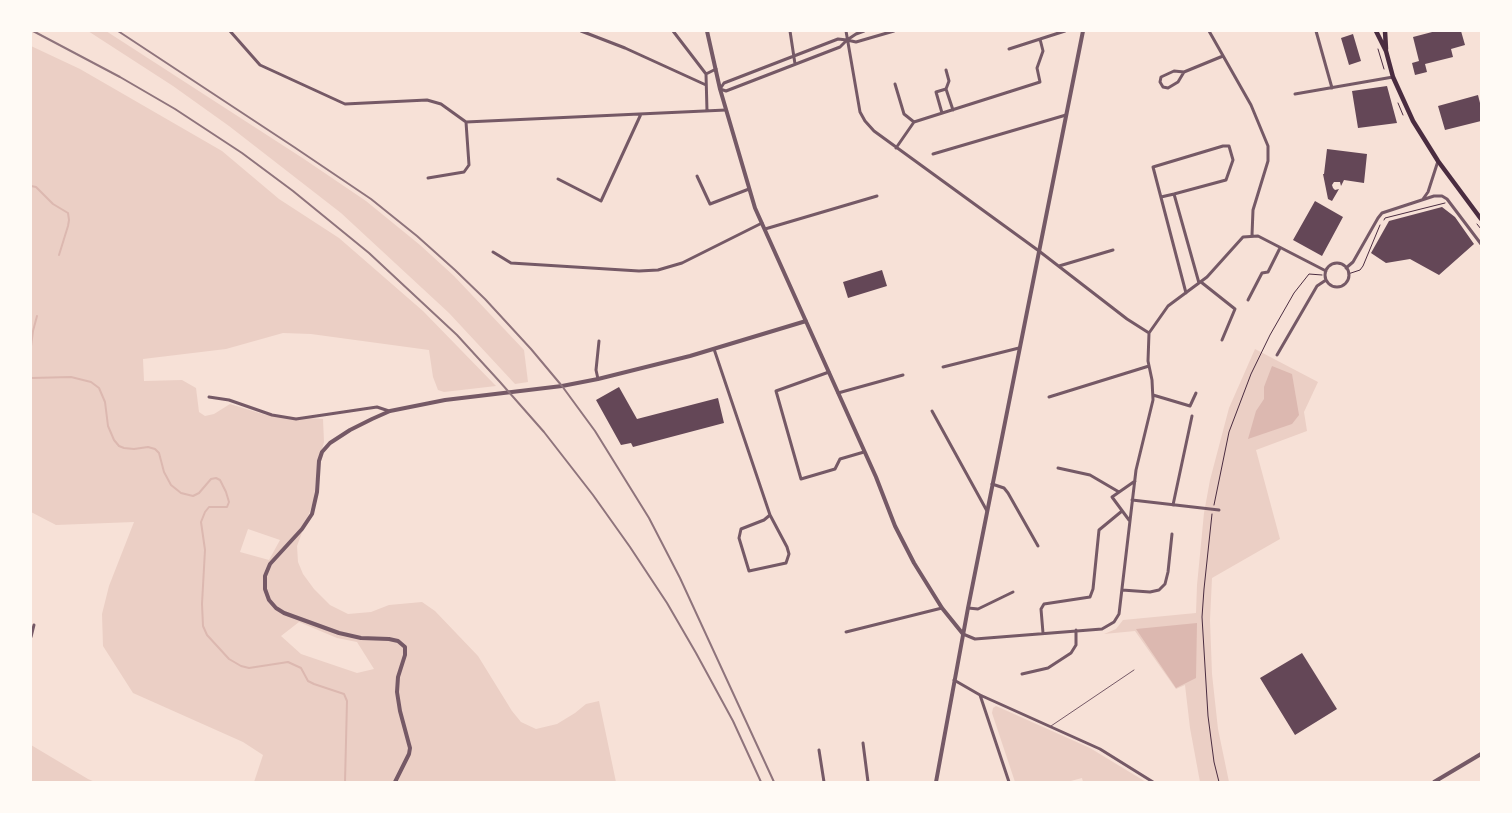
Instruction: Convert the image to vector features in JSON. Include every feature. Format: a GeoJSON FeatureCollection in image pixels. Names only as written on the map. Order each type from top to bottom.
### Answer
{"type":"FeatureCollection","features":[{"type":"Feature","properties":{"kind":"main road"},"geometry":{"type":"LineString","coordinates":[[1376,31],[1386,51],[1393,77],[1413,121],[1438,161],[1481,219]]}},
{"type":"Feature","properties":{"kind":"main road"},"geometry":{"type":"LineString","coordinates":[[1385,31],[1386,51]]}},
{"type":"Feature","properties":{"kind":"street"},"geometry":{"type":"LineString","coordinates":[[230,31],[260,65],[345,104],[427,100],[442,104],[466,122],[726,110]]}},
{"type":"Feature","properties":{"kind":"street"},"geometry":{"type":"LineString","coordinates":[[581,31],[625,48],[706,85]]}},
{"type":"Feature","properties":{"kind":"street"},"geometry":{"type":"LineString","coordinates":[[673,31],[706,74],[707,111]]}},
{"type":"Feature","properties":{"kind":"street"},"geometry":{"type":"LineString","coordinates":[[708,31],[720,89],[749,189],[762,223],[895,526],[914,563],[942,608],[963,634],[975,639],[1102,629],[1114,622],[1119,614],[1134,481],[1153,395],[1149,366],[1150,333],[1168,306],[1207,277],[1243,237],[1252,235],[1258,236],[1326,271]]}},
{"type":"Feature","properties":{"kind":"street"},"geometry":{"type":"LineString","coordinates":[[790,31],[795,64]]}},
{"type":"Feature","properties":{"kind":"street"},"geometry":{"type":"LineString","coordinates":[[846,31],[860,112],[864,121],[874,132],[1039,251],[1127,319],[1150,333]]}},
{"type":"Feature","properties":{"kind":"street"},"geometry":{"type":"LineString","coordinates":[[720,89],[726,91],[840,47],[847,40],[864,31]]}},
{"type":"Feature","properties":{"kind":"street"},"geometry":{"type":"LineString","coordinates":[[720,89],[724,83],[838,39],[856,42],[894,31]]}},
{"type":"Feature","properties":{"kind":"street"},"geometry":{"type":"LineString","coordinates":[[1009,49],[1065,31]]}},
{"type":"Feature","properties":{"kind":"street"},"geometry":{"type":"LineString","coordinates":[[936,782],[992,484],[1083,31]]}},
{"type":"Feature","properties":{"kind":"street"},"geometry":{"type":"LineString","coordinates":[[1209,31],[1251,105],[1268,146],[1268,161],[1253,210],[1252,235]]}},
{"type":"Feature","properties":{"kind":"street"},"geometry":{"type":"LineString","coordinates":[[1316,31],[1332,88]]}},
{"type":"Feature","properties":{"kind":"street"},"geometry":{"type":"LineString","coordinates":[[896,148],[914,122],[1040,82],[1037,68],[1043,50],[1040,39]]}},
{"type":"Feature","properties":{"kind":"street"},"geometry":{"type":"LineString","coordinates":[[1184,72],[1178,82],[1168,88],[1163,87],[1160,82],[1161,77],[1174,71],[1184,72],[1223,56]]}},
{"type":"Feature","properties":{"kind":"street"},"geometry":{"type":"LineString","coordinates":[[706,74],[716,69]]}},
{"type":"Feature","properties":{"kind":"street"},"geometry":{"type":"LineString","coordinates":[[946,70],[949,81],[946,89],[953,110]]}},
{"type":"Feature","properties":{"kind":"street"},"geometry":{"type":"LineString","coordinates":[[1296,94],[1393,77]]}},
{"type":"Feature","properties":{"kind":"street"},"geometry":{"type":"LineString","coordinates":[[895,84],[904,114],[914,122]]}},
{"type":"Feature","properties":{"kind":"street"},"geometry":{"type":"LineString","coordinates":[[942,113],[936,92],[946,89]]}},
{"type":"Feature","properties":{"kind":"street"},"geometry":{"type":"LineString","coordinates":[[558,179],[601,201],[641,114]]}},
{"type":"Feature","properties":{"kind":"street"},"geometry":{"type":"LineString","coordinates":[[933,154],[1066,115]]}},
{"type":"Feature","properties":{"kind":"street"},"geometry":{"type":"LineString","coordinates":[[428,178],[464,172],[469,165],[466,122]]}},
{"type":"Feature","properties":{"kind":"street"},"geometry":{"type":"LineString","coordinates":[[1161,197],[1226,180],[1233,160],[1229,146],[1153,167],[1186,292]]}},
{"type":"Feature","properties":{"kind":"street"},"geometry":{"type":"LineString","coordinates":[[1422,200],[1428,192],[1438,161]]}},
{"type":"Feature","properties":{"kind":"street"},"geometry":{"type":"LineString","coordinates":[[697,176],[710,204],[749,189]]}},
{"type":"Feature","properties":{"kind":"street"},"geometry":{"type":"LineString","coordinates":[[1174,194],[1200,282],[1235,309],[1222,340]]}},
{"type":"Feature","properties":{"kind":"street"},"geometry":{"type":"LineString","coordinates":[[765,229],[877,196]]}},
{"type":"Feature","properties":{"kind":"street"},"geometry":{"type":"LineString","coordinates":[[1346,268],[1353,262],[1382,213],[1422,200],[1442,196],[1450,203],[1481,244]]}},
{"type":"Feature","properties":{"kind":"street"},"geometry":{"type":"LineString","coordinates":[[493,252],[511,263],[639,271],[658,270],[682,263],[762,223]]}},
{"type":"Feature","properties":{"kind":"street"},"geometry":{"type":"LineString","coordinates":[[1248,300],[1262,272],[1268,272],[1280,248]]}},
{"type":"Feature","properties":{"kind":"street"},"geometry":{"type":"LineString","coordinates":[[1059,266],[1113,250]]}},
{"type":"Feature","properties":{"kind":"street"},"geometry":{"type":"LineString","coordinates":[[1277,355],[1317,286],[1325,278],[1326,271],[1332,264],[1336,263],[1346,268],[1348,274],[1347,280],[1340,286],[1332,286],[1325,278]]}},
{"type":"Feature","properties":{"kind":"street"},"geometry":{"type":"LineString","coordinates":[[395,782],[409,754],[410,748],[397,692],[398,677],[405,655],[404,647],[398,641],[389,639],[361,638],[339,633],[284,613],[269,600],[265,589],[265,576],[270,564],[302,529],[312,514],[317,492],[319,461],[322,452],[330,443],[350,430],[390,411],[438,401],[562,386],[598,379],[714,350],[806,321]]}},
{"type":"Feature","properties":{"kind":"street"},"geometry":{"type":"LineString","coordinates":[[598,379],[596,370],[599,341]]}},
{"type":"Feature","properties":{"kind":"street"},"geometry":{"type":"LineString","coordinates":[[943,367],[1019,348]]}},
{"type":"Feature","properties":{"kind":"street"},"geometry":{"type":"LineString","coordinates":[[714,350],[770,516],[787,547],[786,563],[749,571],[740,538],[742,529],[770,516]]}},
{"type":"Feature","properties":{"kind":"street"},"geometry":{"type":"LineString","coordinates":[[1049,397],[1149,366]]}},
{"type":"Feature","properties":{"kind":"street"},"geometry":{"type":"LineString","coordinates":[[829,372],[776,391],[801,480],[835,470],[840,459],[864,452]]}},
{"type":"Feature","properties":{"kind":"street"},"geometry":{"type":"LineString","coordinates":[[838,393],[903,375]]}},
{"type":"Feature","properties":{"kind":"street"},"geometry":{"type":"LineString","coordinates":[[1153,395],[1190,406],[1196,393]]}},
{"type":"Feature","properties":{"kind":"street"},"geometry":{"type":"LineString","coordinates":[[208,397],[229,400],[272,415],[296,419],[376,407],[390,411]]}},
{"type":"Feature","properties":{"kind":"street"},"geometry":{"type":"LineString","coordinates":[[932,411],[987,511]]}},
{"type":"Feature","properties":{"kind":"street"},"geometry":{"type":"LineString","coordinates":[[1172,505],[1192,416]]}},
{"type":"Feature","properties":{"kind":"street"},"geometry":{"type":"LineString","coordinates":[[1058,468],[1090,474],[1119,492]]}},
{"type":"Feature","properties":{"kind":"street"},"geometry":{"type":"LineString","coordinates":[[1129,520],[1112,497],[1134,481]]}},
{"type":"Feature","properties":{"kind":"street"},"geometry":{"type":"LineString","coordinates":[[992,484],[1004,488],[1038,546]]}},
{"type":"Feature","properties":{"kind":"street"},"geometry":{"type":"LineString","coordinates":[[1132,500],[1219,510]]}},
{"type":"Feature","properties":{"kind":"street"},"geometry":{"type":"LineString","coordinates":[[1043,633],[1041,609],[1044,604],[1090,597],[1093,589],[1099,530],[1122,511]]}},
{"type":"Feature","properties":{"kind":"street"},"geometry":{"type":"LineString","coordinates":[[1122,590],[1150,592],[1159,590],[1165,584],[1172,534]]}},
{"type":"Feature","properties":{"kind":"street"},"geometry":{"type":"LineString","coordinates":[[968,608],[978,609],[1013,592]]}},
{"type":"Feature","properties":{"kind":"street"},"geometry":{"type":"LineString","coordinates":[[846,632],[942,608]]}},
{"type":"Feature","properties":{"kind":"street"},"geometry":{"type":"LineString","coordinates":[[31,637],[34,625]]}},
{"type":"Feature","properties":{"kind":"street"},"geometry":{"type":"LineString","coordinates":[[1022,674],[1048,668],[1071,653],[1076,645],[1076,630]]}},
{"type":"Feature","properties":{"kind":"street"},"geometry":{"type":"LineString","coordinates":[[954,680],[980,695],[1100,749],[1153,782]]}},
{"type":"Feature","properties":{"kind":"street"},"geometry":{"type":"LineString","coordinates":[[980,695],[1008,782]]}},
{"type":"Feature","properties":{"kind":"street"},"geometry":{"type":"LineString","coordinates":[[863,743],[868,782]]}},
{"type":"Feature","properties":{"kind":"street"},"geometry":{"type":"LineString","coordinates":[[819,750],[824,782]]}},
{"type":"Feature","properties":{"kind":"street"},"geometry":{"type":"LineString","coordinates":[[1434,782],[1481,754]]}},
{"type":"Feature","properties":{"kind":"lane"},"geometry":{"type":"LineString","coordinates":[[1050,726],[1134,670]]}},
{"type":"Feature","properties":{"kind":"path"},"geometry":{"type":"LineString","coordinates":[[1348,274],[1360,270],[1363,266],[1382,222],[1386,218],[1450,203]]}},
{"type":"Feature","properties":{"kind":"path"},"geometry":{"type":"LineString","coordinates":[[1219,782],[1214,762],[1208,716],[1202,617],[1213,509],[1229,432],[1251,374],[1270,335],[1294,293],[1308,274],[1317,274],[1325,278]]}},
{"type":"Feature","properties":{"kind":"shaded area"},"geometry":{"type":"Polygon","coordinates":[[[88,31],[106,31],[366,201],[420,245],[454,276],[524,350],[528,382],[515,384],[449,313],[341,213],[229,126],[173,86],[88,31]]]}},
{"type":"Feature","properties":{"kind":"shaded area"},"geometry":{"type":"Polygon","coordinates":[[[31,46],[80,69],[222,151],[279,199],[339,238],[423,311],[496,386],[444,392],[438,390],[433,377],[429,350],[311,334],[283,333],[226,349],[143,359],[144,381],[182,380],[196,388],[199,412],[205,416],[214,414],[230,404],[266,415],[323,419],[324,442],[317,468],[314,500],[297,546],[298,562],[303,574],[314,589],[330,605],[348,614],[371,612],[389,605],[422,602],[435,611],[478,656],[512,711],[521,722],[536,729],[557,724],[586,704],[599,701],[616,782],[254,782],[263,755],[243,742],[133,693],[103,646],[102,614],[109,586],[134,522],[56,525],[31,512],[31,46]],[[248,529],[240,552],[269,560],[280,540],[248,529]],[[299,622],[281,636],[301,654],[357,673],[374,669],[357,642],[337,638],[299,622]]]}},
{"type":"Feature","properties":{"kind":"shaded area"},"geometry":{"type":"Polygon","coordinates":[[[1255,349],[1318,382],[1304,412],[1307,431],[1256,450],[1280,539],[1212,578],[1210,620],[1212,674],[1218,729],[1229,782],[1200,782],[1190,728],[1185,685],[1176,689],[1135,631],[1104,634],[1116,629],[1123,620],[1196,613],[1204,513],[1210,480],[1229,408],[1255,349]]]}},
{"type":"Feature","properties":{"kind":"shaded area"},"geometry":{"type":"Polygon","coordinates":[[[1272,366],[1292,374],[1299,415],[1292,424],[1248,439],[1256,411],[1264,399],[1264,387],[1272,366]]]}},
{"type":"Feature","properties":{"kind":"shaded area"},"geometry":{"type":"Polygon","coordinates":[[[1197,623],[1196,678],[1176,688],[1136,629],[1197,623]]]}},
{"type":"Feature","properties":{"kind":"shaded area"},"geometry":{"type":"Polygon","coordinates":[[[996,706],[1090,748],[1146,782],[1083,782],[1082,778],[1067,782],[1015,782],[992,713],[993,708],[996,706]]]}},
{"type":"Feature","properties":{"kind":"shaded area"},"geometry":{"type":"Polygon","coordinates":[[[31,745],[88,779],[95,782],[31,782],[31,745]]]}},
{"type":"Feature","properties":{"kind":"building"},"geometry":{"type":"Polygon","coordinates":[[[1436,31],[1461,31],[1465,45],[1451,49],[1453,57],[1425,64],[1427,72],[1415,75],[1412,63],[1419,61],[1413,37],[1436,31]]]}},
{"type":"Feature","properties":{"kind":"building"},"geometry":{"type":"Polygon","coordinates":[[[1353,34],[1361,61],[1349,65],[1341,38],[1353,34]]]}},
{"type":"Feature","properties":{"kind":"building"},"geometry":{"type":"Polygon","coordinates":[[[1387,86],[1397,123],[1358,128],[1352,91],[1387,86]]]}},
{"type":"Feature","properties":{"kind":"building"},"geometry":{"type":"Polygon","coordinates":[[[1478,95],[1481,107],[1481,121],[1445,130],[1438,106],[1478,95]]]}},
{"type":"Feature","properties":{"kind":"building"},"geometry":{"type":"Polygon","coordinates":[[[1327,149],[1367,154],[1364,183],[1344,180],[1341,186],[1340,182],[1334,182],[1333,188],[1335,190],[1339,189],[1332,201],[1328,199],[1323,174],[1327,149]]]}},
{"type":"Feature","properties":{"kind":"building"},"geometry":{"type":"Polygon","coordinates":[[[1315,201],[1343,217],[1322,256],[1293,240],[1315,201]]]}},
{"type":"Feature","properties":{"kind":"building"},"geometry":{"type":"Polygon","coordinates":[[[1442,207],[1455,217],[1474,244],[1439,275],[1410,259],[1386,263],[1371,253],[1389,221],[1442,207]]]}},
{"type":"Feature","properties":{"kind":"building"},"geometry":{"type":"Polygon","coordinates":[[[882,270],[887,286],[848,298],[843,282],[882,270]]]}},
{"type":"Feature","properties":{"kind":"building"},"geometry":{"type":"Polygon","coordinates":[[[619,387],[637,419],[718,398],[724,423],[633,447],[631,443],[621,445],[596,400],[619,387]]]}},
{"type":"Feature","properties":{"kind":"building"},"geometry":{"type":"Polygon","coordinates":[[[1302,653],[1337,709],[1295,735],[1260,678],[1302,653]]]}},
{"type":"Feature","properties":{"kind":"waterway"},"geometry":{"type":"LineString","coordinates":[[31,186],[36,187],[53,204],[68,213],[68,226],[59,255]]}},
{"type":"Feature","properties":{"kind":"waterway"},"geometry":{"type":"LineString","coordinates":[[31,346],[37,316]]}},
{"type":"Feature","properties":{"kind":"waterway"},"geometry":{"type":"LineString","coordinates":[[31,378],[71,377],[91,382],[99,388],[105,402],[108,426],[114,440],[119,446],[124,448],[148,447],[155,449],[159,453],[164,472],[171,485],[181,493],[193,496],[199,493],[211,479],[216,478],[220,480],[229,502],[227,507],[209,507],[201,522],[205,550],[202,604],[203,626],[207,635],[229,659],[241,666],[249,668],[288,662],[301,668],[308,681],[344,694],[347,701],[345,782]]}},
{"type":"Feature","properties":{"kind":"railway"},"geometry":{"type":"LineString","coordinates":[[33,31],[120,77],[175,109],[242,153],[293,191],[369,253],[457,335],[544,432],[593,495],[630,547],[667,603],[696,653],[733,721],[761,782]]}},
{"type":"Feature","properties":{"kind":"railway"},"geometry":{"type":"LineString","coordinates":[[118,31],[371,199],[455,270],[485,299],[531,349],[562,386],[595,431],[649,518],[680,578],[774,782]]}}]}
